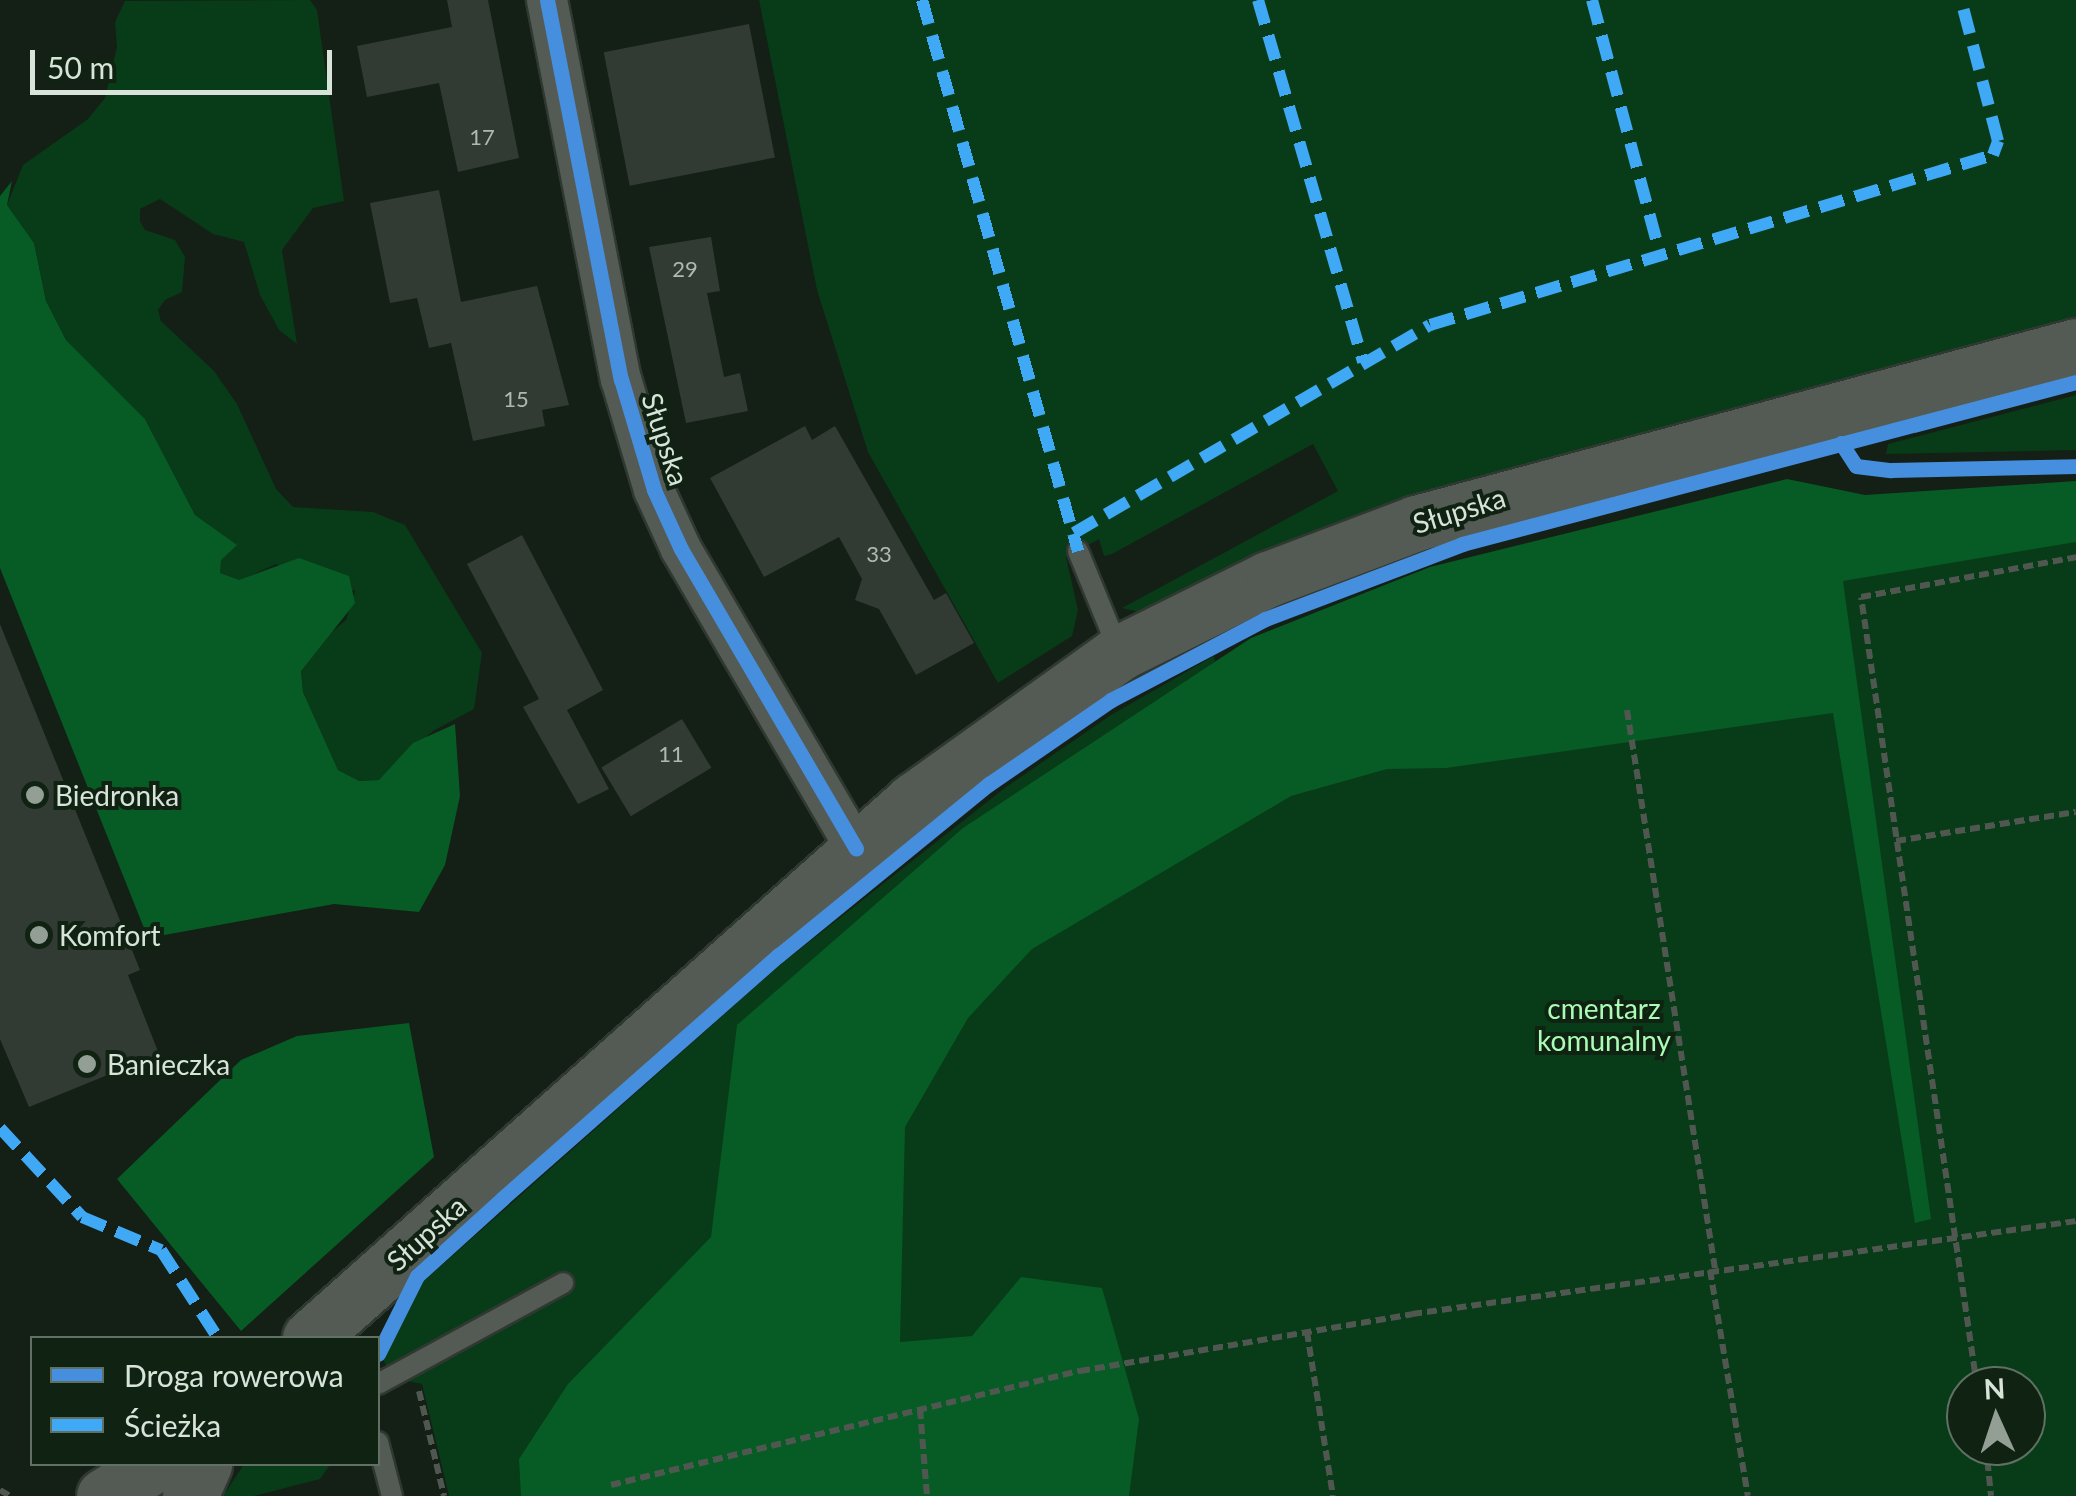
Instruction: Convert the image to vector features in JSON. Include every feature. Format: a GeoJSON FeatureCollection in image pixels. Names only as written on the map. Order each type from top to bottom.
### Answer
{"type":"FeatureCollection","features":[{"type":"Feature","properties":{"kind":"main road","name":"Słupska"},"geometry":{"type":"LineString","coordinates":[[319,1335],[856,849],[952,768],[1120,653],[1268,579],[1416,523],[2076,346]]}},
{"type":"Feature","properties":{"kind":"main road"},"geometry":{"type":"LineString","coordinates":[[104,1496],[153,1466]]}},
{"type":"Feature","properties":{"kind":"main road"},"geometry":{"type":"LineString","coordinates":[[190,1496],[203,1466]]}},
{"type":"Feature","properties":{"kind":"street","name":"Słupska"},"geometry":{"type":"LineString","coordinates":[[547,0],[622,379],[654,490],[690,566],[856,849]]}},
{"type":"Feature","properties":{"kind":"lane"},"geometry":{"type":"LineString","coordinates":[[1078,551],[1120,653]]}},
{"type":"Feature","properties":{"kind":"lane"},"geometry":{"type":"LineString","coordinates":[[382,1383],[563,1283]]}},
{"type":"Feature","properties":{"kind":"lane"},"geometry":{"type":"LineString","coordinates":[[380,1450],[392,1496]]}},
{"type":"Feature","properties":{"kind":"path"},"geometry":{"type":"LineString","coordinates":[[1841,442],[1856,466],[1891,470],[2076,466]]}},
{"type":"Feature","properties":{"kind":"path"},"geometry":{"type":"LineString","coordinates":[[1974,1366],[1861,597],[2076,556]]}},
{"type":"Feature","properties":{"kind":"path"},"geometry":{"type":"LineString","coordinates":[[1627,710],[1748,1496]]}},
{"type":"Feature","properties":{"kind":"path"},"geometry":{"type":"LineString","coordinates":[[1896,841],[2076,812]]}},
{"type":"Feature","properties":{"kind":"path"},"geometry":{"type":"LineString","coordinates":[[611,1485],[1080,1371],[1712,1270],[2076,1222]]}},
{"type":"Feature","properties":{"kind":"path"},"geometry":{"type":"LineString","coordinates":[[1307,1332],[1333,1496]]}},
{"type":"Feature","properties":{"kind":"path"},"geometry":{"type":"LineString","coordinates":[[382,1383],[394,1390],[418,1390],[444,1496]]}},
{"type":"Feature","properties":{"kind":"path"},"geometry":{"type":"LineString","coordinates":[[920,1409],[927,1496]]}},
{"type":"Feature","properties":{"kind":"path"},"geometry":{"type":"LineString","coordinates":[[1988,1466],[1992,1496]]}},
{"type":"Feature","properties":{"kind":"path"},"geometry":{"type":"LineString","coordinates":[[0,1490],[10,1496]]}},
{"type":"Feature","properties":{"kind":"green space"},"geometry":{"type":"Polygon","coordinates":[[[310,0],[317,10],[344,201],[313,208],[282,250],[297,344],[279,330],[260,295],[244,242],[213,234],[160,199],[140,209],[140,221],[145,230],[175,240],[185,257],[182,292],[165,300],[158,310],[161,321],[214,371],[237,404],[276,489],[293,507],[373,512],[405,525],[482,653],[474,709],[433,731],[379,780],[359,781],[338,770],[303,692],[301,670],[314,647],[346,620],[355,591],[276,564],[239,581],[220,573],[221,534],[195,515],[145,419],[66,340],[46,301],[34,243],[7,205],[23,165],[88,119],[105,98],[117,47],[115,22],[125,1],[310,0]]]}},
{"type":"Feature","properties":{"kind":"green space"},"geometry":{"type":"Polygon","coordinates":[[[759,0],[2076,0],[2076,321],[1148,614],[1122,608],[1338,491],[1313,444],[1112,554],[1104,556],[1099,539],[1066,557],[1078,610],[1072,636],[998,683],[868,452],[817,290],[759,0]]]}},
{"type":"Feature","properties":{"kind":"green space"},"geometry":{"type":"Polygon","coordinates":[[[12,181],[7,205],[34,243],[46,301],[66,340],[145,419],[195,515],[237,545],[221,560],[220,573],[239,580],[299,558],[349,576],[355,603],[301,671],[303,692],[338,770],[359,781],[379,780],[413,743],[455,724],[460,796],[445,865],[419,912],[334,904],[148,938],[0,568],[0,196],[12,181]]]}},
{"type":"Feature","properties":{"kind":"green space"},"geometry":{"type":"Polygon","coordinates":[[[2076,395],[2076,450],[1886,454],[1888,444],[2076,395]]]}},
{"type":"Feature","properties":{"kind":"green space"},"geometry":{"type":"Polygon","coordinates":[[[1787,479],[1865,495],[2076,481],[2076,542],[1843,581],[1931,1219],[1915,1223],[1833,713],[1446,768],[1387,769],[1291,796],[1032,949],[968,1018],[905,1127],[900,1342],[972,1336],[1021,1277],[1102,1288],[1139,1419],[1129,1496],[521,1496],[519,1459],[568,1384],[711,1237],[737,1025],[963,828],[1251,638],[1430,567],[1787,479]]]}},
{"type":"Feature","properties":{"kind":"green space","name":"cmentarz komunalny"},"geometry":{"type":"Polygon","coordinates":[[[2076,486],[2076,1496],[449,1496],[422,1384],[392,1378],[383,1359],[423,1282],[780,965],[1006,787],[1111,715],[1214,656],[1215,662],[2076,486]]]}},
{"type":"Feature","properties":{"kind":"green space"},"geometry":{"type":"Polygon","coordinates":[[[409,1023],[434,1157],[241,1331],[117,1179],[241,1060],[297,1036],[409,1023]]]}},
{"type":"Feature","properties":{"kind":"green space"},"geometry":{"type":"Polygon","coordinates":[[[243,1466],[329,1466],[320,1479],[254,1496],[223,1496],[243,1466]]]}},
{"type":"Feature","properties":{"kind":"building"},"geometry":{"type":"Polygon","coordinates":[[[447,0],[488,0],[519,158],[458,172],[439,83],[367,97],[357,46],[452,27],[447,0]]]}},
{"type":"Feature","properties":{"kind":"building"},"geometry":{"type":"Polygon","coordinates":[[[749,24],[775,158],[630,186],[604,52],[749,24]]]}},
{"type":"Feature","properties":{"kind":"building"},"geometry":{"type":"Polygon","coordinates":[[[439,190],[461,302],[537,286],[569,405],[542,410],[545,426],[473,441],[451,343],[429,348],[417,298],[390,303],[370,203],[439,190]]]}},
{"type":"Feature","properties":{"kind":"building"},"geometry":{"type":"Polygon","coordinates":[[[711,237],[720,291],[707,293],[724,377],[740,373],[748,411],[686,423],[649,247],[711,237]]]}},
{"type":"Feature","properties":{"kind":"building"},"geometry":{"type":"Polygon","coordinates":[[[805,426],[812,440],[835,426],[934,600],[946,593],[974,643],[916,675],[879,609],[855,600],[862,579],[839,537],[764,577],[710,478],[805,426]]]}},
{"type":"Feature","properties":{"kind":"building"},"geometry":{"type":"Polygon","coordinates":[[[522,535],[603,690],[567,710],[609,789],[578,804],[523,707],[539,699],[467,564],[522,535]]]}},
{"type":"Feature","properties":{"kind":"building","name":"Biedronka"},"geometry":{"type":"Polygon","coordinates":[[[0,624],[140,970],[128,975],[159,1054],[29,1107],[0,1039],[0,624]]]}},
{"type":"Feature","properties":{"kind":"building"},"geometry":{"type":"Polygon","coordinates":[[[682,719],[711,768],[631,816],[601,767],[682,719]]]}},
{"type":"Feature","properties":{"kind":"marked path"},"geometry":{"type":"LineString","coordinates":[[922,0],[1078,551]]}},
{"type":"Feature","properties":{"kind":"marked path"},"geometry":{"type":"LineString","coordinates":[[1258,0],[1363,362]]}},
{"type":"Feature","properties":{"kind":"marked path"},"geometry":{"type":"LineString","coordinates":[[1592,0],[1660,254]]}},
{"type":"Feature","properties":{"kind":"marked path"},"geometry":{"type":"LineString","coordinates":[[1074,533],[1430,325],[1993,155],[1998,141],[1961,0]]}},
{"type":"Feature","properties":{"kind":"marked path"},"geometry":{"type":"LineString","coordinates":[[0,1128],[82,1217],[161,1250],[217,1336]]}},
{"type":"Feature","properties":{"kind":"cycle path"},"geometry":{"type":"LineString","coordinates":[[547,0],[621,379],[654,490],[681,549],[856,849]]}},
{"type":"Feature","properties":{"kind":"cycle path"},"geometry":{"type":"LineString","coordinates":[[380,1350],[417,1276],[503,1198],[779,955],[989,784],[1111,700],[1265,619],[1462,544],[2076,382]]}},
{"type":"Feature","properties":{"kind":"cycle path"},"geometry":{"type":"LineString","coordinates":[[1841,443],[1856,466],[1891,470],[2076,466]]}},
{"type":"Feature","properties":{"kind":"place","name":"Biedronka"},"geometry":{"type":"Point","coordinates":[35,795]}},
{"type":"Feature","properties":{"kind":"place","name":"Komfort"},"geometry":{"type":"Point","coordinates":[39,935]}},
{"type":"Feature","properties":{"kind":"place","name":"Banieczka"},"geometry":{"type":"Point","coordinates":[87,1064]}}]}
